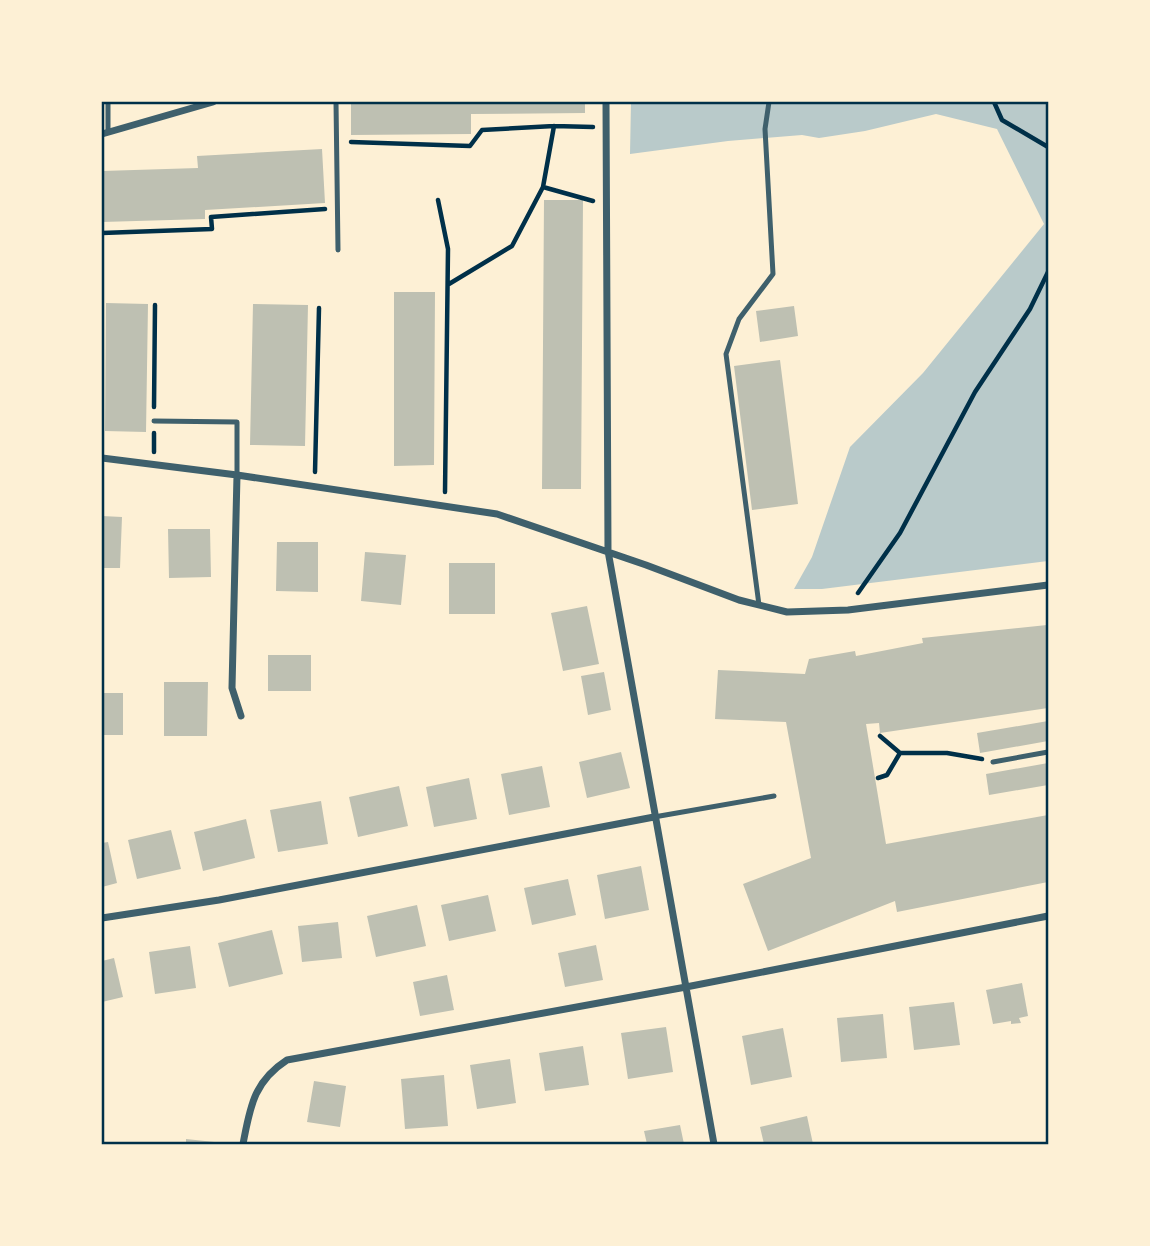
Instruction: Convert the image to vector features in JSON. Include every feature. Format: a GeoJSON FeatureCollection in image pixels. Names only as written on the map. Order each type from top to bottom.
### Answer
{"type":"FeatureCollection","features":[{"type":"Feature","properties":{"kind":"street"},"geometry":{"type":"LineString","coordinates":[[105,133],[213,102]]}},
{"type":"Feature","properties":{"kind":"street"},"geometry":{"type":"LineString","coordinates":[[606,102],[608,551],[714,1144]]}},
{"type":"Feature","properties":{"kind":"street"},"geometry":{"type":"LineString","coordinates":[[102,458],[153,463],[497,514],[608,551],[739,600],[787,612],[848,610],[1048,585]]}},
{"type":"Feature","properties":{"kind":"street"},"geometry":{"type":"LineString","coordinates":[[237,475],[232,688],[241,716]]}},
{"type":"Feature","properties":{"kind":"street"},"geometry":{"type":"LineString","coordinates":[[102,918],[232,898],[654,817]]}},
{"type":"Feature","properties":{"kind":"street"},"geometry":{"type":"LineString","coordinates":[[243,1144],[251,1101],[270,1071],[287,1060],[686,987],[1048,916]]}},
{"type":"Feature","properties":{"kind":"lane"},"geometry":{"type":"LineString","coordinates":[[105,133],[108,102]]}},
{"type":"Feature","properties":{"kind":"lane"},"geometry":{"type":"LineString","coordinates":[[336,102],[338,250]]}},
{"type":"Feature","properties":{"kind":"lane"},"geometry":{"type":"LineString","coordinates":[[759,605],[726,354],[739,319],[773,274],[765,129],[769,102]]}},
{"type":"Feature","properties":{"kind":"lane"},"geometry":{"type":"LineString","coordinates":[[154,421],[237,422],[237,475]]}},
{"type":"Feature","properties":{"kind":"lane"},"geometry":{"type":"LineString","coordinates":[[993,762],[1048,752]]}},
{"type":"Feature","properties":{"kind":"lane"},"geometry":{"type":"LineString","coordinates":[[654,817],[774,796]]}},
{"type":"Feature","properties":{"kind":"path"},"geometry":{"type":"LineString","coordinates":[[994,102],[1002,120],[1048,148]]}},
{"type":"Feature","properties":{"kind":"path"},"geometry":{"type":"LineString","coordinates":[[336,141],[470,146],[482,130],[555,126],[606,127]]}},
{"type":"Feature","properties":{"kind":"path"},"geometry":{"type":"LineString","coordinates":[[449,284],[512,246],[543,187],[555,126]]}},
{"type":"Feature","properties":{"kind":"path"},"geometry":{"type":"LineString","coordinates":[[543,187],[606,204]]}},
{"type":"Feature","properties":{"kind":"path"},"geometry":{"type":"LineString","coordinates":[[438,200],[448,249],[449,284],[445,507]]}},
{"type":"Feature","properties":{"kind":"path"},"geometry":{"type":"LineString","coordinates":[[102,233],[212,229],[211,217],[337,208]]}},
{"type":"Feature","properties":{"kind":"path"},"geometry":{"type":"LineString","coordinates":[[858,593],[900,533],[975,392],[1030,309],[1048,272]]}},
{"type":"Feature","properties":{"kind":"path"},"geometry":{"type":"LineString","coordinates":[[153,463],[155,305]]}},
{"type":"Feature","properties":{"kind":"path"},"geometry":{"type":"LineString","coordinates":[[315,486],[319,308]]}},
{"type":"Feature","properties":{"kind":"path"},"geometry":{"type":"LineString","coordinates":[[880,736],[900,753],[947,753],[993,762]]}},
{"type":"Feature","properties":{"kind":"path"},"geometry":{"type":"LineString","coordinates":[[878,778],[887,775],[900,753]]}},
{"type":"Feature","properties":{"kind":"shaded area"},"geometry":{"type":"Polygon","coordinates":[[[631,102],[1048,102],[1048,561],[822,589],[794,589],[812,557],[850,447],[923,373],[1044,224],[997,129],[936,114],[865,131],[819,138],[802,135],[728,141],[630,154],[631,102]]]}},
{"type":"Feature","properties":{"kind":"building"},"geometry":{"type":"Polygon","coordinates":[[[351,102],[585,102],[585,113],[471,114],[471,134],[351,135],[351,102]]]}},
{"type":"Feature","properties":{"kind":"building"},"geometry":{"type":"Polygon","coordinates":[[[322,149],[325,203],[205,210],[205,219],[102,222],[102,171],[198,168],[197,156],[322,149]]]}},
{"type":"Feature","properties":{"kind":"building"},"geometry":{"type":"Polygon","coordinates":[[[544,200],[583,200],[581,489],[542,489],[544,200]]]}},
{"type":"Feature","properties":{"kind":"building"},"geometry":{"type":"Polygon","coordinates":[[[394,292],[435,292],[434,465],[394,466],[394,292]]]}},
{"type":"Feature","properties":{"kind":"building"},"geometry":{"type":"Polygon","coordinates":[[[106,303],[148,304],[146,432],[105,431],[106,303]]]}},
{"type":"Feature","properties":{"kind":"building"},"geometry":{"type":"Polygon","coordinates":[[[253,304],[308,305],[305,446],[250,445],[253,304]]]}},
{"type":"Feature","properties":{"kind":"building"},"geometry":{"type":"Polygon","coordinates":[[[794,306],[798,336],[760,342],[756,311],[794,306]]]}},
{"type":"Feature","properties":{"kind":"building"},"geometry":{"type":"Polygon","coordinates":[[[780,360],[798,504],[752,510],[734,366],[780,360]]]}},
{"type":"Feature","properties":{"kind":"building"},"geometry":{"type":"Polygon","coordinates":[[[102,516],[122,517],[120,568],[102,568],[102,516]]]}},
{"type":"Feature","properties":{"kind":"building"},"geometry":{"type":"Polygon","coordinates":[[[168,529],[210,529],[211,577],[169,578],[168,529]]]}},
{"type":"Feature","properties":{"kind":"building"},"geometry":{"type":"Polygon","coordinates":[[[277,542],[318,542],[318,592],[276,591],[277,542]]]}},
{"type":"Feature","properties":{"kind":"building"},"geometry":{"type":"Polygon","coordinates":[[[365,552],[406,555],[401,605],[361,601],[365,552]]]}},
{"type":"Feature","properties":{"kind":"building"},"geometry":{"type":"Polygon","coordinates":[[[449,563],[495,563],[495,614],[449,614],[449,563]]]}},
{"type":"Feature","properties":{"kind":"building"},"geometry":{"type":"Polygon","coordinates":[[[587,606],[599,664],[563,671],[551,613],[587,606]]]}},
{"type":"Feature","properties":{"kind":"building"},"geometry":{"type":"Polygon","coordinates":[[[1047,625],[1048,708],[880,733],[879,723],[866,724],[886,844],[1048,815],[1048,882],[897,912],[895,901],[768,951],[743,884],[811,858],[786,722],[715,719],[718,670],[805,674],[809,659],[855,651],[856,656],[923,643],[922,638],[1047,625]]]}},
{"type":"Feature","properties":{"kind":"building"},"geometry":{"type":"Polygon","coordinates":[[[268,655],[311,655],[311,691],[268,691],[268,655]]]}},
{"type":"Feature","properties":{"kind":"building"},"geometry":{"type":"Polygon","coordinates":[[[604,672],[611,710],[588,715],[581,676],[604,672]]]}},
{"type":"Feature","properties":{"kind":"building"},"geometry":{"type":"Polygon","coordinates":[[[164,682],[208,682],[207,736],[164,736],[164,682]]]}},
{"type":"Feature","properties":{"kind":"building"},"geometry":{"type":"Polygon","coordinates":[[[102,693],[123,693],[123,735],[102,735],[102,693]]]}},
{"type":"Feature","properties":{"kind":"building"},"geometry":{"type":"Polygon","coordinates":[[[1048,721],[1048,741],[980,753],[977,733],[1048,721]]]}},
{"type":"Feature","properties":{"kind":"building"},"geometry":{"type":"Polygon","coordinates":[[[621,752],[630,788],[587,798],[579,762],[621,752]]]}},
{"type":"Feature","properties":{"kind":"building"},"geometry":{"type":"Polygon","coordinates":[[[1048,763],[1048,785],[989,795],[986,774],[1048,763]]]}},
{"type":"Feature","properties":{"kind":"building"},"geometry":{"type":"Polygon","coordinates":[[[542,766],[550,807],[509,815],[501,774],[542,766]]]}},
{"type":"Feature","properties":{"kind":"building"},"geometry":{"type":"Polygon","coordinates":[[[469,778],[477,819],[434,827],[426,787],[469,778]]]}},
{"type":"Feature","properties":{"kind":"building"},"geometry":{"type":"Polygon","coordinates":[[[399,786],[408,826],[358,837],[349,797],[399,786]]]}},
{"type":"Feature","properties":{"kind":"building"},"geometry":{"type":"Polygon","coordinates":[[[321,801],[328,844],[278,852],[270,810],[321,801]]]}},
{"type":"Feature","properties":{"kind":"building"},"geometry":{"type":"Polygon","coordinates":[[[246,819],[255,858],[203,871],[194,832],[246,819]]]}},
{"type":"Feature","properties":{"kind":"building"},"geometry":{"type":"Polygon","coordinates":[[[171,830],[181,869],[137,879],[128,840],[171,830]]]}},
{"type":"Feature","properties":{"kind":"building"},"geometry":{"type":"Polygon","coordinates":[[[108,842],[117,883],[102,887],[102,843],[108,842]]]}},
{"type":"Feature","properties":{"kind":"building"},"geometry":{"type":"Polygon","coordinates":[[[641,866],[649,910],[605,919],[597,875],[641,866]]]}},
{"type":"Feature","properties":{"kind":"building"},"geometry":{"type":"Polygon","coordinates":[[[568,879],[576,915],[532,925],[524,888],[568,879]]]}},
{"type":"Feature","properties":{"kind":"building"},"geometry":{"type":"Polygon","coordinates":[[[488,895],[496,931],[449,941],[441,905],[488,895]]]}},
{"type":"Feature","properties":{"kind":"building"},"geometry":{"type":"Polygon","coordinates":[[[417,905],[426,946],[376,957],[367,916],[417,905]]]}},
{"type":"Feature","properties":{"kind":"building"},"geometry":{"type":"Polygon","coordinates":[[[338,922],[342,958],[302,962],[298,926],[338,922]]]}},
{"type":"Feature","properties":{"kind":"building"},"geometry":{"type":"Polygon","coordinates":[[[272,930],[283,974],[229,987],[218,943],[272,930]]]}},
{"type":"Feature","properties":{"kind":"building"},"geometry":{"type":"Polygon","coordinates":[[[596,945],[603,980],[565,987],[558,953],[596,945]]]}},
{"type":"Feature","properties":{"kind":"building"},"geometry":{"type":"Polygon","coordinates":[[[190,946],[196,988],[155,994],[149,952],[190,946]]]}},
{"type":"Feature","properties":{"kind":"building"},"geometry":{"type":"Polygon","coordinates":[[[114,958],[123,997],[102,1002],[102,961],[114,958]]]}},
{"type":"Feature","properties":{"kind":"building"},"geometry":{"type":"Polygon","coordinates":[[[447,975],[454,1010],[420,1016],[413,982],[447,975]]]}},
{"type":"Feature","properties":{"kind":"building"},"geometry":{"type":"Polygon","coordinates":[[[1022,983],[1028,1016],[1019,1018],[1021,1023],[1011,1024],[1011,1021],[993,1024],[986,990],[1022,983]]]}},
{"type":"Feature","properties":{"kind":"building"},"geometry":{"type":"Polygon","coordinates":[[[954,1002],[960,1045],[914,1050],[909,1007],[954,1002]]]}},
{"type":"Feature","properties":{"kind":"building"},"geometry":{"type":"Polygon","coordinates":[[[883,1014],[887,1058],[841,1062],[837,1018],[883,1014]]]}},
{"type":"Feature","properties":{"kind":"building"},"geometry":{"type":"Polygon","coordinates":[[[666,1027],[673,1072],[628,1079],[621,1033],[666,1027]]]}},
{"type":"Feature","properties":{"kind":"building"},"geometry":{"type":"Polygon","coordinates":[[[783,1028],[792,1077],[751,1085],[742,1036],[783,1028]]]}},
{"type":"Feature","properties":{"kind":"building"},"geometry":{"type":"Polygon","coordinates":[[[583,1046],[589,1085],[545,1091],[539,1053],[583,1046]]]}},
{"type":"Feature","properties":{"kind":"building"},"geometry":{"type":"Polygon","coordinates":[[[510,1059],[516,1103],[477,1109],[470,1065],[510,1059]]]}},
{"type":"Feature","properties":{"kind":"building"},"geometry":{"type":"Polygon","coordinates":[[[444,1075],[448,1126],[405,1129],[401,1079],[444,1075]]]}},
{"type":"Feature","properties":{"kind":"building"},"geometry":{"type":"Polygon","coordinates":[[[314,1081],[346,1086],[340,1127],[307,1122],[314,1081]]]}},
{"type":"Feature","properties":{"kind":"building"},"geometry":{"type":"Polygon","coordinates":[[[807,1116],[813,1144],[764,1144],[760,1127],[807,1116]]]}},
{"type":"Feature","properties":{"kind":"building"},"geometry":{"type":"Polygon","coordinates":[[[680,1125],[684,1144],[647,1144],[644,1131],[680,1125]]]}},
{"type":"Feature","properties":{"kind":"building"},"geometry":{"type":"Polygon","coordinates":[[[186,1139],[224,1143],[224,1144],[186,1144],[186,1139]]]}}]}
